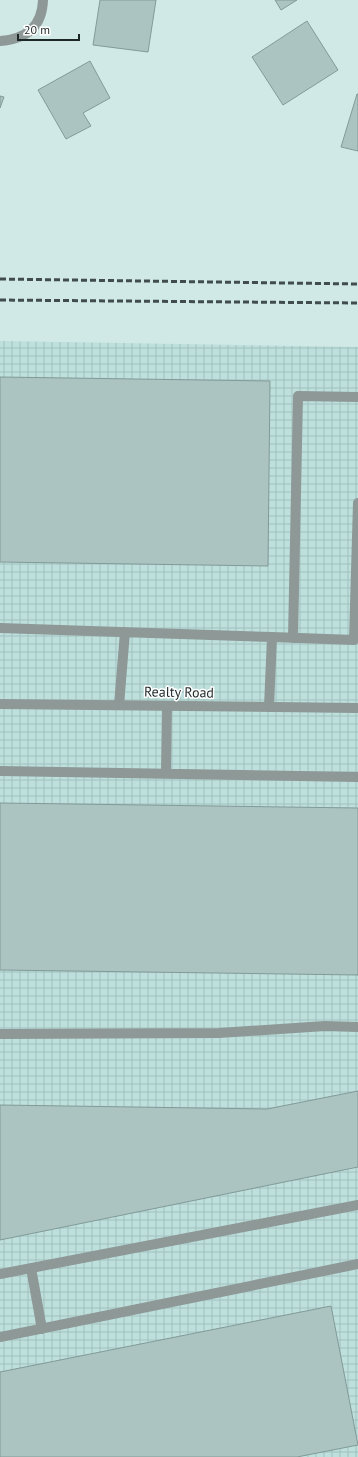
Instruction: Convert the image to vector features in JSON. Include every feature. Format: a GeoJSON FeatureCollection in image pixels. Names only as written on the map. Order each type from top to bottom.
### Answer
{"type":"FeatureCollection","features":[{"type":"Feature","properties":{"kind":"street"},"geometry":{"type":"LineString","coordinates":[[0,41],[16,40],[32,29],[42,12],[43,0]]}},
{"type":"Feature","properties":{"kind":"street"},"geometry":{"type":"LineString","coordinates":[[293,638],[298,396],[358,397]]}},
{"type":"Feature","properties":{"kind":"street"},"geometry":{"type":"LineString","coordinates":[[0,628],[354,640],[358,503]]}},
{"type":"Feature","properties":{"kind":"street"},"geometry":{"type":"LineString","coordinates":[[120,705],[125,632]]}},
{"type":"Feature","properties":{"kind":"street"},"geometry":{"type":"LineString","coordinates":[[269,707],[272,637]]}},
{"type":"Feature","properties":{"kind":"street","name":"Realty Road"},"geometry":{"type":"LineString","coordinates":[[0,704],[358,708]]}},
{"type":"Feature","properties":{"kind":"street"},"geometry":{"type":"LineString","coordinates":[[166,773],[167,706]]}},
{"type":"Feature","properties":{"kind":"street"},"geometry":{"type":"LineString","coordinates":[[0,771],[358,777]]}},
{"type":"Feature","properties":{"kind":"street"},"geometry":{"type":"LineString","coordinates":[[0,1034],[219,1033],[325,1026],[358,1027]]}},
{"type":"Feature","properties":{"kind":"street"},"geometry":{"type":"LineString","coordinates":[[0,1274],[358,1205]]}},
{"type":"Feature","properties":{"kind":"street"},"geometry":{"type":"LineString","coordinates":[[0,1337],[358,1264]]}},
{"type":"Feature","properties":{"kind":"street"},"geometry":{"type":"LineString","coordinates":[[31,1268],[42,1329]]}},
{"type":"Feature","properties":{"kind":"shaded area"},"geometry":{"type":"Polygon","coordinates":[[[0,341],[358,347],[358,1457],[0,1457],[0,341]]]}},
{"type":"Feature","properties":{"kind":"building"},"geometry":{"type":"Polygon","coordinates":[[[100,0],[156,0],[148,52],[93,45],[100,0]]]}},
{"type":"Feature","properties":{"kind":"building"},"geometry":{"type":"Polygon","coordinates":[[[275,0],[297,0],[281,10],[275,0]]]}},
{"type":"Feature","properties":{"kind":"building"},"geometry":{"type":"Polygon","coordinates":[[[307,21],[338,70],[283,105],[252,57],[307,21]]]}},
{"type":"Feature","properties":{"kind":"building"},"geometry":{"type":"Polygon","coordinates":[[[90,61],[110,98],[83,113],[91,126],[66,139],[38,90],[90,61]]]}},
{"type":"Feature","properties":{"kind":"building"},"geometry":{"type":"Polygon","coordinates":[[[358,94],[358,151],[341,147],[358,94]]]}},
{"type":"Feature","properties":{"kind":"building"},"geometry":{"type":"Polygon","coordinates":[[[0,96],[4,97],[0,108],[0,96]]]}},
{"type":"Feature","properties":{"kind":"building"},"geometry":{"type":"Polygon","coordinates":[[[0,377],[270,381],[268,566],[0,562],[0,377]]]}},
{"type":"Feature","properties":{"kind":"building"},"geometry":{"type":"Polygon","coordinates":[[[0,803],[358,808],[358,975],[0,970],[0,803]]]}},
{"type":"Feature","properties":{"kind":"building"},"geometry":{"type":"Polygon","coordinates":[[[358,1091],[358,1167],[0,1240],[0,1105],[267,1109],[358,1091]]]}},
{"type":"Feature","properties":{"kind":"building"},"geometry":{"type":"Polygon","coordinates":[[[331,1306],[358,1445],[297,1457],[0,1457],[0,1372],[331,1306]]]}},
{"type":"Feature","properties":{"kind":"railway"},"geometry":{"type":"LineString","coordinates":[[0,279],[358,284]]}},
{"type":"Feature","properties":{"kind":"railway"},"geometry":{"type":"LineString","coordinates":[[0,300],[358,303]]}}]}
